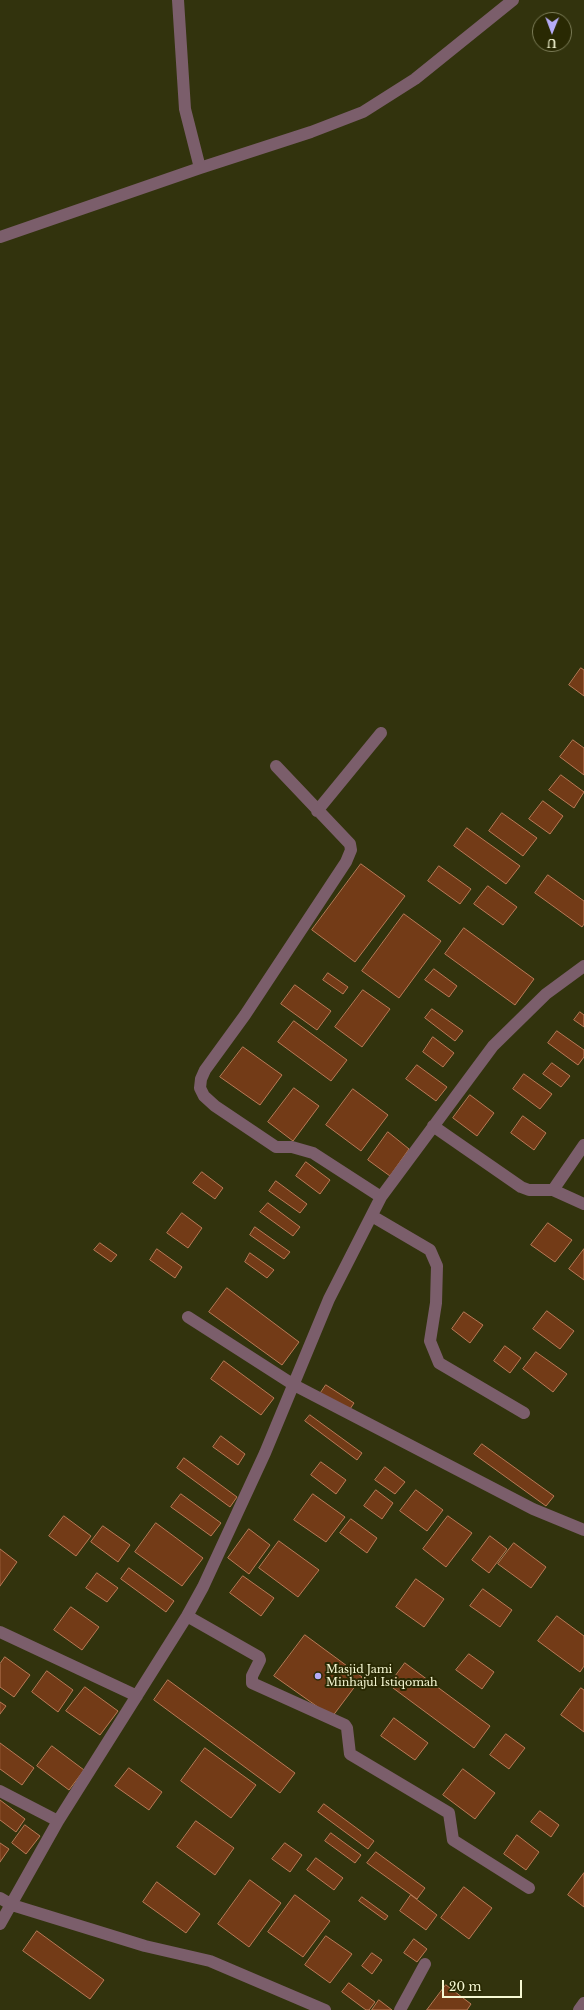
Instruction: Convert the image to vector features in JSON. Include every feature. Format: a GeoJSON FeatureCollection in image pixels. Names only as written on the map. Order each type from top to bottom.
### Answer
{"type":"FeatureCollection","features":[{"type":"Feature","properties":{"kind":"street"},"geometry":{"type":"LineString","coordinates":[[178,0],[185,109],[200,168]]}},
{"type":"Feature","properties":{"kind":"street"},"geometry":{"type":"LineString","coordinates":[[0,237],[200,168],[311,132],[363,112],[415,79],[513,0]]}},
{"type":"Feature","properties":{"kind":"street"},"geometry":{"type":"LineString","coordinates":[[317,811],[381,733]]}},
{"type":"Feature","properties":{"kind":"street"},"geometry":{"type":"LineString","coordinates":[[276,766],[317,811],[350,844],[349,857],[282,961],[205,1070],[201,1079],[200,1088],[204,1096],[215,1106],[267,1142],[276,1147],[292,1148],[313,1153],[381,1197]]}},
{"type":"Feature","properties":{"kind":"street"},"geometry":{"type":"LineString","coordinates":[[0,1924],[58,1821],[187,1616],[203,1587],[265,1454],[329,1299],[381,1197],[493,1046],[546,994],[584,966]]}},
{"type":"Feature","properties":{"kind":"street"},"geometry":{"type":"LineString","coordinates":[[433,1126],[521,1187],[529,1190],[553,1190],[584,1204]]}},
{"type":"Feature","properties":{"kind":"street"},"geometry":{"type":"LineString","coordinates":[[553,1190],[584,1145]]}},
{"type":"Feature","properties":{"kind":"street"},"geometry":{"type":"LineString","coordinates":[[372,1216],[430,1250],[437,1266],[436,1304],[430,1341],[439,1363],[524,1413]]}},
{"type":"Feature","properties":{"kind":"street"},"geometry":{"type":"LineString","coordinates":[[188,1317],[294,1385],[533,1509],[584,1530]]}},
{"type":"Feature","properties":{"kind":"street"},"geometry":{"type":"LineString","coordinates":[[187,1616],[259,1657],[260,1660],[252,1676],[252,1683],[345,1725],[347,1728],[350,1754],[449,1813],[453,1840],[529,1888]]}},
{"type":"Feature","properties":{"kind":"street"},"geometry":{"type":"LineString","coordinates":[[0,1632],[137,1696]]}},
{"type":"Feature","properties":{"kind":"street"},"geometry":{"type":"LineString","coordinates":[[0,1791],[58,1821]]}},
{"type":"Feature","properties":{"kind":"street"},"geometry":{"type":"LineString","coordinates":[[0,1898],[12,1905],[145,1946],[210,1961],[325,2010]]}},
{"type":"Feature","properties":{"kind":"street"},"geometry":{"type":"LineString","coordinates":[[400,2010],[425,1964]]}},
{"type":"Feature","properties":{"kind":"street"},"geometry":{"type":"LineString","coordinates":[[579,2010],[584,2003]]}},
{"type":"Feature","properties":{"kind":"building"},"geometry":{"type":"Polygon","coordinates":[[[581,668],[584,670],[584,696],[569,685],[581,668]]]}},
{"type":"Feature","properties":{"kind":"building"},"geometry":{"type":"Polygon","coordinates":[[[573,740],[584,748],[584,775],[560,757],[573,740]]]}},
{"type":"Feature","properties":{"kind":"building"},"geometry":{"type":"Polygon","coordinates":[[[561,775],[584,792],[574,808],[549,790],[561,775]]]}},
{"type":"Feature","properties":{"kind":"building"},"geometry":{"type":"Polygon","coordinates":[[[543,801],[563,816],[550,834],[529,819],[543,801]]]}},
{"type":"Feature","properties":{"kind":"building"},"geometry":{"type":"Polygon","coordinates":[[[502,813],[537,838],[523,856],[489,831],[502,813]]]}},
{"type":"Feature","properties":{"kind":"building"},"geometry":{"type":"Polygon","coordinates":[[[467,828],[520,866],[506,884],[454,846],[467,828]]]}},
{"type":"Feature","properties":{"kind":"building"},"geometry":{"type":"Polygon","coordinates":[[[361,864],[405,896],[355,962],[312,930],[361,864]]]}},
{"type":"Feature","properties":{"kind":"building"},"geometry":{"type":"Polygon","coordinates":[[[439,866],[471,889],[460,904],[428,881],[439,866]]]}},
{"type":"Feature","properties":{"kind":"building"},"geometry":{"type":"Polygon","coordinates":[[[548,875],[584,901],[584,924],[582,927],[535,893],[548,875]]]}},
{"type":"Feature","properties":{"kind":"building"},"geometry":{"type":"Polygon","coordinates":[[[488,886],[517,907],[503,925],[474,904],[488,886]]]}},
{"type":"Feature","properties":{"kind":"building"},"geometry":{"type":"Polygon","coordinates":[[[404,914],[441,941],[399,998],[362,971],[404,914]]]}},
{"type":"Feature","properties":{"kind":"building"},"geometry":{"type":"Polygon","coordinates":[[[464,928],[534,979],[515,1005],[445,954],[464,928]]]}},
{"type":"Feature","properties":{"kind":"building"},"geometry":{"type":"Polygon","coordinates":[[[434,969],[457,986],[449,997],[425,980],[434,969]]]}},
{"type":"Feature","properties":{"kind":"building"},"geometry":{"type":"Polygon","coordinates":[[[328,973],[348,987],[343,994],[323,980],[328,973]]]}},
{"type":"Feature","properties":{"kind":"building"},"geometry":{"type":"Polygon","coordinates":[[[295,985],[331,1011],[317,1030],[281,1004],[295,985]]]}},
{"type":"Feature","properties":{"kind":"building"},"geometry":{"type":"Polygon","coordinates":[[[363,990],[390,1009],[362,1047],[335,1027],[363,990]]]}},
{"type":"Feature","properties":{"kind":"building"},"geometry":{"type":"Polygon","coordinates":[[[432,1009],[463,1031],[455,1041],[425,1018],[432,1009]]]}},
{"type":"Feature","properties":{"kind":"building"},"geometry":{"type":"Polygon","coordinates":[[[580,1012],[584,1015],[584,1027],[574,1020],[580,1012]]]}},
{"type":"Feature","properties":{"kind":"building"},"geometry":{"type":"Polygon","coordinates":[[[294,1021],[347,1060],[331,1081],[278,1042],[294,1021]]]}},
{"type":"Feature","properties":{"kind":"building"},"geometry":{"type":"Polygon","coordinates":[[[557,1031],[584,1050],[584,1057],[578,1065],[548,1043],[557,1031]]]}},
{"type":"Feature","properties":{"kind":"building"},"geometry":{"type":"Polygon","coordinates":[[[433,1037],[454,1053],[443,1067],[423,1052],[433,1037]]]}},
{"type":"Feature","properties":{"kind":"building"},"geometry":{"type":"Polygon","coordinates":[[[243,1047],[282,1075],[260,1105],[220,1077],[243,1047]]]}},
{"type":"Feature","properties":{"kind":"building"},"geometry":{"type":"Polygon","coordinates":[[[552,1063],[570,1076],[561,1087],[543,1074],[552,1063]]]}},
{"type":"Feature","properties":{"kind":"building"},"geometry":{"type":"Polygon","coordinates":[[[417,1065],[447,1087],[436,1101],[406,1079],[417,1065]]]}},
{"type":"Feature","properties":{"kind":"building"},"geometry":{"type":"Polygon","coordinates":[[[524,1074],[552,1094],[540,1109],[513,1089],[524,1074]]]}},
{"type":"Feature","properties":{"kind":"building"},"geometry":{"type":"Polygon","coordinates":[[[294,1088],[319,1106],[293,1141],[268,1122],[294,1088]]]}},
{"type":"Feature","properties":{"kind":"building"},"geometry":{"type":"Polygon","coordinates":[[[353,1089],[388,1115],[361,1151],[326,1125],[353,1089]]]}},
{"type":"Feature","properties":{"kind":"building"},"geometry":{"type":"Polygon","coordinates":[[[470,1095],[494,1113],[477,1136],[453,1118],[470,1095]]]}},
{"type":"Feature","properties":{"kind":"building"},"geometry":{"type":"Polygon","coordinates":[[[523,1116],[546,1133],[534,1150],[511,1133],[523,1116]]]}},
{"type":"Feature","properties":{"kind":"building"},"geometry":{"type":"Polygon","coordinates":[[[388,1132],[409,1149],[390,1176],[368,1160],[388,1132]]]}},
{"type":"Feature","properties":{"kind":"building"},"geometry":{"type":"Polygon","coordinates":[[[306,1162],[330,1180],[320,1194],[296,1176],[306,1162]]]}},
{"type":"Feature","properties":{"kind":"building"},"geometry":{"type":"Polygon","coordinates":[[[202,1172],[223,1188],[215,1199],[193,1183],[202,1172]]]}},
{"type":"Feature","properties":{"kind":"building"},"geometry":{"type":"Polygon","coordinates":[[[276,1181],[307,1204],[300,1213],[269,1191],[276,1181]]]}},
{"type":"Feature","properties":{"kind":"building"},"geometry":{"type":"Polygon","coordinates":[[[268,1203],[300,1227],[293,1236],[260,1212],[268,1203]]]}},
{"type":"Feature","properties":{"kind":"building"},"geometry":{"type":"Polygon","coordinates":[[[182,1213],[202,1228],[188,1248],[167,1233],[182,1213]]]}},
{"type":"Feature","properties":{"kind":"building"},"geometry":{"type":"Polygon","coordinates":[[[548,1223],[572,1240],[555,1262],[531,1245],[548,1223]]]}},
{"type":"Feature","properties":{"kind":"building"},"geometry":{"type":"Polygon","coordinates":[[[255,1227],[290,1252],[284,1259],[250,1235],[255,1227]]]}},
{"type":"Feature","properties":{"kind":"building"},"geometry":{"type":"Polygon","coordinates":[[[100,1243],[117,1255],[111,1262],[94,1250],[100,1243]]]}},
{"type":"Feature","properties":{"kind":"building"},"geometry":{"type":"Polygon","coordinates":[[[157,1249],[182,1267],[175,1278],[150,1260],[157,1249]]]}},
{"type":"Feature","properties":{"kind":"building"},"geometry":{"type":"Polygon","coordinates":[[[584,1249],[584,1280],[569,1269],[584,1249]]]}},
{"type":"Feature","properties":{"kind":"building"},"geometry":{"type":"Polygon","coordinates":[[[250,1253],[274,1270],[267,1278],[245,1262],[250,1253]]]}},
{"type":"Feature","properties":{"kind":"building"},"geometry":{"type":"Polygon","coordinates":[[[227,1288],[299,1342],[282,1365],[209,1312],[227,1288]]]}},
{"type":"Feature","properties":{"kind":"building"},"geometry":{"type":"Polygon","coordinates":[[[547,1311],[574,1331],[560,1349],[533,1329],[547,1311]]]}},
{"type":"Feature","properties":{"kind":"building"},"geometry":{"type":"Polygon","coordinates":[[[464,1312],[483,1325],[470,1343],[452,1329],[464,1312]]]}},
{"type":"Feature","properties":{"kind":"building"},"geometry":{"type":"Polygon","coordinates":[[[505,1346],[521,1358],[510,1373],[494,1361],[505,1346]]]}},
{"type":"Feature","properties":{"kind":"building"},"geometry":{"type":"Polygon","coordinates":[[[536,1352],[567,1374],[553,1392],[523,1369],[536,1352]]]}},
{"type":"Feature","properties":{"kind":"building"},"geometry":{"type":"Polygon","coordinates":[[[224,1361],[274,1398],[261,1415],[211,1379],[224,1361]]]}},
{"type":"Feature","properties":{"kind":"building"},"geometry":{"type":"Polygon","coordinates":[[[326,1385],[354,1403],[348,1412],[320,1394],[326,1385]]]}},
{"type":"Feature","properties":{"kind":"building"},"geometry":{"type":"Polygon","coordinates":[[[310,1415],[362,1453],[357,1460],[305,1421],[310,1415]]]}},
{"type":"Feature","properties":{"kind":"building"},"geometry":{"type":"Polygon","coordinates":[[[221,1436],[245,1454],[238,1465],[213,1447],[221,1436]]]}},
{"type":"Feature","properties":{"kind":"building"},"geometry":{"type":"Polygon","coordinates":[[[482,1444],[554,1496],[546,1506],[474,1454],[482,1444]]]}},
{"type":"Feature","properties":{"kind":"building"},"geometry":{"type":"Polygon","coordinates":[[[184,1458],[237,1497],[230,1507],[177,1468],[184,1458]]]}},
{"type":"Feature","properties":{"kind":"building"},"geometry":{"type":"Polygon","coordinates":[[[321,1462],[346,1480],[336,1494],[311,1475],[321,1462]]]}},
{"type":"Feature","properties":{"kind":"building"},"geometry":{"type":"Polygon","coordinates":[[[385,1467],[405,1482],[395,1494],[375,1480],[385,1467]]]}},
{"type":"Feature","properties":{"kind":"building"},"geometry":{"type":"Polygon","coordinates":[[[376,1490],[393,1503],[382,1519],[364,1506],[376,1490]]]}},
{"type":"Feature","properties":{"kind":"building"},"geometry":{"type":"Polygon","coordinates":[[[416,1490],[443,1510],[427,1531],[400,1511],[416,1490]]]}},
{"type":"Feature","properties":{"kind":"building"},"geometry":{"type":"Polygon","coordinates":[[[181,1494],[221,1523],[211,1536],[171,1507],[181,1494]]]}},
{"type":"Feature","properties":{"kind":"building"},"geometry":{"type":"Polygon","coordinates":[[[313,1494],[345,1517],[326,1542],[294,1520],[313,1494]]]}},
{"type":"Feature","properties":{"kind":"building"},"geometry":{"type":"Polygon","coordinates":[[[64,1516],[91,1536],[76,1556],[49,1536],[64,1516]]]}},
{"type":"Feature","properties":{"kind":"building"},"geometry":{"type":"Polygon","coordinates":[[[448,1516],[472,1533],[446,1567],[423,1549],[448,1516]]]}},
{"type":"Feature","properties":{"kind":"building"},"geometry":{"type":"Polygon","coordinates":[[[351,1519],[377,1538],[367,1553],[340,1533],[351,1519]]]}},
{"type":"Feature","properties":{"kind":"building"},"geometry":{"type":"Polygon","coordinates":[[[156,1523],[203,1558],[182,1586],[135,1552],[156,1523]]]}},
{"type":"Feature","properties":{"kind":"building"},"geometry":{"type":"Polygon","coordinates":[[[103,1526],[130,1545],[118,1562],[91,1542],[103,1526]]]}},
{"type":"Feature","properties":{"kind":"building"},"geometry":{"type":"Polygon","coordinates":[[[249,1529],[270,1545],[249,1574],[228,1558],[249,1529]]]}},
{"type":"Feature","properties":{"kind":"building"},"geometry":{"type":"Polygon","coordinates":[[[490,1536],[507,1549],[489,1573],[472,1560],[490,1536]]]}},
{"type":"Feature","properties":{"kind":"building"},"geometry":{"type":"Polygon","coordinates":[[[279,1541],[319,1570],[298,1597],[259,1568],[279,1541]]]}},
{"type":"Feature","properties":{"kind":"building"},"geometry":{"type":"Polygon","coordinates":[[[514,1543],[546,1567],[531,1588],[498,1564],[514,1543]]]}},
{"type":"Feature","properties":{"kind":"building"},"geometry":{"type":"Polygon","coordinates":[[[0,1549],[17,1562],[0,1586],[0,1549]]]}},
{"type":"Feature","properties":{"kind":"building"},"geometry":{"type":"Polygon","coordinates":[[[129,1568],[174,1601],[166,1612],[121,1579],[129,1568]]]}},
{"type":"Feature","properties":{"kind":"building"},"geometry":{"type":"Polygon","coordinates":[[[97,1573],[118,1588],[107,1602],[86,1588],[97,1573]]]}},
{"type":"Feature","properties":{"kind":"building"},"geometry":{"type":"Polygon","coordinates":[[[243,1576],[274,1598],[261,1616],[230,1593],[243,1576]]]}},
{"type":"Feature","properties":{"kind":"building"},"geometry":{"type":"Polygon","coordinates":[[[416,1579],[444,1599],[424,1627],[396,1607],[416,1579]]]}},
{"type":"Feature","properties":{"kind":"building"},"geometry":{"type":"Polygon","coordinates":[[[483,1589],[512,1610],[500,1627],[470,1606],[483,1589]]]}},
{"type":"Feature","properties":{"kind":"building"},"geometry":{"type":"Polygon","coordinates":[[[71,1607],[99,1627],[82,1650],[54,1630],[71,1607]]]}},
{"type":"Feature","properties":{"kind":"building"},"geometry":{"type":"Polygon","coordinates":[[[557,1616],[584,1636],[584,1666],[580,1672],[538,1641],[557,1616]]]}},
{"type":"Feature","properties":{"kind":"building","name":"Masjid Jami Minhajul Istiqomah"},"geometry":{"type":"Polygon","coordinates":[[[305,1635],[362,1677],[332,1717],[274,1676],[305,1635]]]}},
{"type":"Feature","properties":{"kind":"building"},"geometry":{"type":"Polygon","coordinates":[[[469,1654],[494,1672],[482,1689],[456,1670],[469,1654]]]}},
{"type":"Feature","properties":{"kind":"building"},"geometry":{"type":"Polygon","coordinates":[[[5,1657],[30,1675],[14,1697],[0,1687],[0,1664],[5,1657]]]}},
{"type":"Feature","properties":{"kind":"building"},"geometry":{"type":"Polygon","coordinates":[[[405,1663],[490,1726],[474,1748],[389,1685],[405,1663]]]}},
{"type":"Feature","properties":{"kind":"building"},"geometry":{"type":"Polygon","coordinates":[[[47,1671],[73,1690],[58,1712],[32,1692],[47,1671]]]}},
{"type":"Feature","properties":{"kind":"building"},"geometry":{"type":"Polygon","coordinates":[[[168,1680],[295,1773],[280,1793],[154,1700],[168,1680]]]}},
{"type":"Feature","properties":{"kind":"building"},"geometry":{"type":"Polygon","coordinates":[[[85,1687],[118,1711],[100,1735],[66,1711],[85,1687]]]}},
{"type":"Feature","properties":{"kind":"building"},"geometry":{"type":"Polygon","coordinates":[[[581,1688],[584,1690],[584,1732],[561,1715],[581,1688]]]}},
{"type":"Feature","properties":{"kind":"building"},"geometry":{"type":"Polygon","coordinates":[[[0,1702],[6,1706],[0,1714],[0,1702]]]}},
{"type":"Feature","properties":{"kind":"building"},"geometry":{"type":"Polygon","coordinates":[[[394,1718],[428,1743],[415,1760],[381,1736],[394,1718]]]}},
{"type":"Feature","properties":{"kind":"building"},"geometry":{"type":"Polygon","coordinates":[[[506,1734],[525,1748],[509,1769],[490,1755],[506,1734]]]}},
{"type":"Feature","properties":{"kind":"building"},"geometry":{"type":"Polygon","coordinates":[[[0,1743],[34,1768],[22,1785],[0,1769],[0,1743]]]}},
{"type":"Feature","properties":{"kind":"building"},"geometry":{"type":"Polygon","coordinates":[[[52,1746],[84,1770],[69,1790],[37,1766],[52,1746]]]}},
{"type":"Feature","properties":{"kind":"building"},"geometry":{"type":"Polygon","coordinates":[[[205,1748],[256,1785],[231,1818],[181,1781],[205,1748]]]}},
{"type":"Feature","properties":{"kind":"building"},"geometry":{"type":"Polygon","coordinates":[[[129,1768],[162,1792],[149,1810],[115,1786],[129,1768]]]}},
{"type":"Feature","properties":{"kind":"building"},"geometry":{"type":"Polygon","coordinates":[[[463,1769],[495,1793],[475,1819],[443,1795],[463,1769]]]}},
{"type":"Feature","properties":{"kind":"building"},"geometry":{"type":"Polygon","coordinates":[[[0,1800],[25,1819],[16,1832],[0,1820],[0,1800]]]}},
{"type":"Feature","properties":{"kind":"building"},"geometry":{"type":"Polygon","coordinates":[[[324,1804],[374,1841],[368,1849],[318,1812],[324,1804]]]}},
{"type":"Feature","properties":{"kind":"building"},"geometry":{"type":"Polygon","coordinates":[[[540,1811],[559,1825],[551,1837],[531,1822],[540,1811]]]}},
{"type":"Feature","properties":{"kind":"building"},"geometry":{"type":"Polygon","coordinates":[[[196,1821],[234,1848],[215,1875],[177,1847],[196,1821]]]}},
{"type":"Feature","properties":{"kind":"building"},"geometry":{"type":"Polygon","coordinates":[[[25,1825],[40,1836],[26,1854],[12,1843],[25,1825]]]}},
{"type":"Feature","properties":{"kind":"building"},"geometry":{"type":"Polygon","coordinates":[[[331,1833],[361,1855],[355,1863],[325,1841],[331,1833]]]}},
{"type":"Feature","properties":{"kind":"building"},"geometry":{"type":"Polygon","coordinates":[[[517,1835],[539,1852],[526,1870],[504,1854],[517,1835]]]}},
{"type":"Feature","properties":{"kind":"building"},"geometry":{"type":"Polygon","coordinates":[[[0,1843],[9,1849],[0,1862],[0,1843]]]}},
{"type":"Feature","properties":{"kind":"building"},"geometry":{"type":"Polygon","coordinates":[[[285,1843],[302,1855],[290,1872],[272,1859],[285,1843]]]}},
{"type":"Feature","properties":{"kind":"building"},"geometry":{"type":"Polygon","coordinates":[[[376,1852],[425,1888],[417,1899],[367,1863],[376,1852]]]}},
{"type":"Feature","properties":{"kind":"building"},"geometry":{"type":"Polygon","coordinates":[[[316,1858],[343,1878],[334,1890],[307,1870],[316,1858]]]}},
{"type":"Feature","properties":{"kind":"building"},"geometry":{"type":"Polygon","coordinates":[[[584,1873],[584,1907],[568,1895],[584,1873]]]}},
{"type":"Feature","properties":{"kind":"building"},"geometry":{"type":"Polygon","coordinates":[[[250,1880],[281,1903],[249,1947],[218,1924],[250,1880]]]}},
{"type":"Feature","properties":{"kind":"building"},"geometry":{"type":"Polygon","coordinates":[[[157,1882],[200,1914],[186,1933],[143,1902],[157,1882]]]}},
{"type":"Feature","properties":{"kind":"building"},"geometry":{"type":"Polygon","coordinates":[[[464,1887],[492,1908],[469,1939],[441,1918],[464,1887]]]}},
{"type":"Feature","properties":{"kind":"building"},"geometry":{"type":"Polygon","coordinates":[[[295,1895],[330,1921],[303,1957],[268,1932],[295,1895]]]}},
{"type":"Feature","properties":{"kind":"building"},"geometry":{"type":"Polygon","coordinates":[[[411,1895],[437,1915],[426,1930],[400,1911],[411,1895]]]}},
{"type":"Feature","properties":{"kind":"building"},"geometry":{"type":"Polygon","coordinates":[[[362,1897],[388,1916],[385,1920],[359,1901],[362,1897]]]}},
{"type":"Feature","properties":{"kind":"building"},"geometry":{"type":"Polygon","coordinates":[[[37,1931],[104,1980],[90,1999],[23,1951],[37,1931]]]}},
{"type":"Feature","properties":{"kind":"building"},"geometry":{"type":"Polygon","coordinates":[[[326,1936],[352,1954],[330,1983],[305,1965],[326,1936]]]}},
{"type":"Feature","properties":{"kind":"building"},"geometry":{"type":"Polygon","coordinates":[[[414,1939],[427,1949],[417,1962],[404,1953],[414,1939]]]}},
{"type":"Feature","properties":{"kind":"building"},"geometry":{"type":"Polygon","coordinates":[[[372,1953],[382,1960],[372,1974],[362,1966],[372,1953]]]}},
{"type":"Feature","properties":{"kind":"building"},"geometry":{"type":"Polygon","coordinates":[[[349,1983],[375,2002],[369,2010],[366,2010],[342,1992],[349,1983]]]}},
{"type":"Feature","properties":{"kind":"building"},"geometry":{"type":"Polygon","coordinates":[[[446,1985],[471,2004],[467,2010],[427,2010],[446,1985]]]}},
{"type":"Feature","properties":{"kind":"building"},"geometry":{"type":"Polygon","coordinates":[[[379,2000],[392,2010],[372,2010],[379,2000]]]}},
{"type":"Feature","properties":{"kind":"place","name":"Masjid Jami Minhajul Istiqomah"},"geometry":{"type":"Point","coordinates":[318,1676]}}]}
